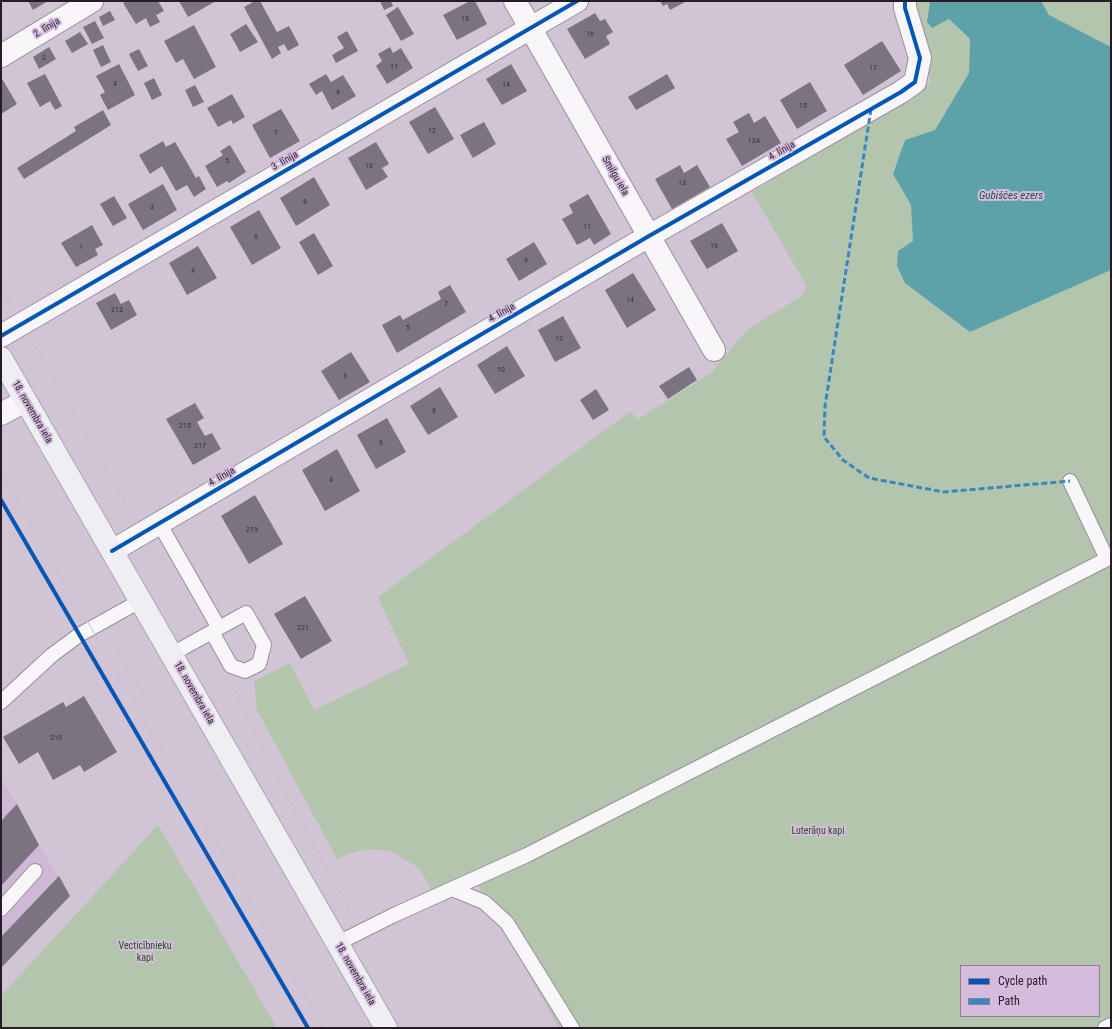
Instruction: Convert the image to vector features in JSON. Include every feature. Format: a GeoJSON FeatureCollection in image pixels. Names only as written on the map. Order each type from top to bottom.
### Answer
{"type":"FeatureCollection","features":[{"type":"Feature","properties":{"kind":"main road","name":"18. novembra iela"},"geometry":{"type":"LineString","coordinates":[[1,358],[386,1028]]}},
{"type":"Feature","properties":{"kind":"street","name":"2. līnija"},"geometry":{"type":"LineString","coordinates":[[1,56],[92,1]]}},
{"type":"Feature","properties":{"kind":"street","name":"Smilgu iela"},"geometry":{"type":"LineString","coordinates":[[516,1],[714,350]]}},
{"type":"Feature","properties":{"kind":"street","name":"3. līnija"},"geometry":{"type":"LineString","coordinates":[[1,336],[577,1]]}},
{"type":"Feature","properties":{"kind":"street","name":"4. līnija"},"geometry":{"type":"LineString","coordinates":[[112,551],[649,236],[901,92],[915,82],[920,58],[904,8],[905,1]]}},
{"type":"Feature","properties":{"kind":"street"},"geometry":{"type":"LineString","coordinates":[[1,414],[25,401]]}},
{"type":"Feature","properties":{"kind":"lane"},"geometry":{"type":"LineString","coordinates":[[338,943],[394,915],[527,855],[1109,558],[1070,481]]}},
{"type":"Feature","properties":{"kind":"lane"},"geometry":{"type":"LineString","coordinates":[[160,523],[216,630],[172,654]]}},
{"type":"Feature","properties":{"kind":"lane"},"geometry":{"type":"LineString","coordinates":[[1,702],[52,655],[79,635],[140,601]]}},
{"type":"Feature","properties":{"kind":"lane"},"geometry":{"type":"LineString","coordinates":[[1,909],[35,871]]}},
{"type":"Feature","properties":{"kind":"lane"},"geometry":{"type":"LineString","coordinates":[[452,888],[484,902],[507,923],[572,1028]]}},
{"type":"Feature","properties":{"kind":"lane"},"geometry":{"type":"LineString","coordinates":[[1105,1028],[1111,1025]]}},
{"type":"Feature","properties":{"kind":"path"},"geometry":{"type":"LineString","coordinates":[[79,635],[94,662]]}},
{"type":"Feature","properties":{"kind":"path"},"geometry":{"type":"LineString","coordinates":[[90,655],[113,643],[142,693],[158,684]]}},
{"type":"Feature","properties":{"kind":"shaded area"},"geometry":{"type":"Polygon","coordinates":[[[1,780],[17,804],[39,845],[70,896],[1,968],[1,780]]]}},
{"type":"Feature","properties":{"kind":"green space","name":"Luterāņu kapi"},"geometry":{"type":"Polygon","coordinates":[[[912,1],[930,1],[927,22],[949,19],[970,39],[969,73],[935,130],[905,140],[893,173],[911,205],[912,218],[1111,258],[1111,1028],[559,1028],[471,873],[432,890],[419,868],[391,851],[368,849],[337,859],[257,710],[254,681],[290,663],[314,710],[409,664],[378,597],[631,411],[637,420],[711,373],[747,330],[803,295],[806,285],[752,192],[893,108],[931,82],[912,8],[912,1]]]}},
{"type":"Feature","properties":{"kind":"green space"},"geometry":{"type":"Polygon","coordinates":[[[1041,1],[1111,1],[1111,47],[1049,15],[1041,1]]]}},
{"type":"Feature","properties":{"kind":"green space","name":"Vecticībnieku kapi"},"geometry":{"type":"Polygon","coordinates":[[[158,825],[277,1028],[1,1028],[1,996],[158,825]]]}},
{"type":"Feature","properties":{"kind":"water","name":"Gubiščes ezers"},"geometry":{"type":"Polygon","coordinates":[[[930,1],[1041,1],[1049,15],[1111,47],[1111,270],[970,332],[905,283],[897,266],[898,251],[913,241],[911,205],[893,174],[905,140],[935,130],[969,73],[970,39],[949,19],[932,28],[927,22],[930,1]]]}},
{"type":"Feature","properties":{"kind":"building"},"geometry":{"type":"Polygon","coordinates":[[[28,1],[48,1],[33,10],[28,1]]]}},
{"type":"Feature","properties":{"kind":"building"},"geometry":{"type":"Polygon","coordinates":[[[127,1],[158,1],[164,11],[156,15],[160,22],[150,27],[146,18],[136,24],[123,3],[127,1]]]}},
{"type":"Feature","properties":{"kind":"building"},"geometry":{"type":"Polygon","coordinates":[[[179,1],[216,1],[188,17],[179,1]]]}},
{"type":"Feature","properties":{"kind":"building"},"geometry":{"type":"Polygon","coordinates":[[[255,1],[260,1],[277,32],[289,26],[299,45],[288,51],[284,44],[278,47],[281,53],[272,59],[244,7],[255,1]]]}},
{"type":"Feature","properties":{"kind":"building"},"geometry":{"type":"Polygon","coordinates":[[[380,1],[391,1],[393,6],[384,10],[380,1]]]}},
{"type":"Feature","properties":{"kind":"building"},"geometry":{"type":"Polygon","coordinates":[[[470,1],[475,1],[487,24],[457,40],[443,15],[470,1]]]}},
{"type":"Feature","properties":{"kind":"building"},"geometry":{"type":"Polygon","coordinates":[[[660,1],[687,1],[670,10],[667,4],[663,6],[660,1]]]}},
{"type":"Feature","properties":{"kind":"building"},"geometry":{"type":"Polygon","coordinates":[[[398,7],[414,34],[401,41],[386,15],[398,7]]]}},
{"type":"Feature","properties":{"kind":"building"},"geometry":{"type":"Polygon","coordinates":[[[110,11],[115,20],[103,26],[99,17],[110,11]]]}},
{"type":"Feature","properties":{"kind":"building"},"geometry":{"type":"Polygon","coordinates":[[[595,13],[600,21],[605,19],[613,32],[606,36],[610,44],[585,59],[567,29],[595,13]]]}},
{"type":"Feature","properties":{"kind":"building"},"geometry":{"type":"Polygon","coordinates":[[[95,21],[104,38],[92,44],[83,27],[95,21]]]}},
{"type":"Feature","properties":{"kind":"building"},"geometry":{"type":"Polygon","coordinates":[[[246,24],[258,42],[240,52],[230,34],[246,24]]]}},
{"type":"Feature","properties":{"kind":"building"},"geometry":{"type":"Polygon","coordinates":[[[194,25],[216,67],[194,79],[183,59],[176,63],[164,41],[194,25]]]}},
{"type":"Feature","properties":{"kind":"building"},"geometry":{"type":"Polygon","coordinates":[[[347,31],[358,51],[336,63],[332,55],[344,48],[337,37],[347,31]]]}},
{"type":"Feature","properties":{"kind":"building"},"geometry":{"type":"Polygon","coordinates":[[[80,32],[88,44],[72,53],[65,41],[80,32]]]}},
{"type":"Feature","properties":{"kind":"building"},"geometry":{"type":"Polygon","coordinates":[[[882,41],[901,71],[863,95],[844,65],[882,41]]]}},
{"type":"Feature","properties":{"kind":"building"},"geometry":{"type":"Polygon","coordinates":[[[103,45],[111,62],[101,67],[93,50],[103,45]]]}},
{"type":"Feature","properties":{"kind":"building"},"geometry":{"type":"Polygon","coordinates":[[[49,47],[56,59],[39,69],[33,57],[49,47]]]}},
{"type":"Feature","properties":{"kind":"building"},"geometry":{"type":"Polygon","coordinates":[[[390,47],[393,53],[401,48],[413,68],[387,84],[376,66],[382,61],[378,54],[390,47]]]}},
{"type":"Feature","properties":{"kind":"building"},"geometry":{"type":"Polygon","coordinates":[[[139,49],[148,66],[138,71],[129,54],[139,49]]]}},
{"type":"Feature","properties":{"kind":"building"},"geometry":{"type":"Polygon","coordinates":[[[119,64],[135,95],[108,110],[100,95],[105,92],[96,76],[119,64]]]}},
{"type":"Feature","properties":{"kind":"building"},"geometry":{"type":"Polygon","coordinates":[[[511,64],[527,91],[502,105],[486,79],[511,64]]]}},
{"type":"Feature","properties":{"kind":"building"},"geometry":{"type":"Polygon","coordinates":[[[45,74],[62,106],[55,110],[50,101],[40,107],[27,83],[45,74]]]}},
{"type":"Feature","properties":{"kind":"building"},"geometry":{"type":"Polygon","coordinates":[[[326,74],[331,82],[343,75],[356,96],[332,110],[322,91],[316,95],[309,84],[326,74]]]}},
{"type":"Feature","properties":{"kind":"building"},"geometry":{"type":"Polygon","coordinates":[[[667,74],[675,88],[636,110],[628,97],[667,74]]]}},
{"type":"Feature","properties":{"kind":"building"},"geometry":{"type":"Polygon","coordinates":[[[1,77],[17,104],[1,114],[1,77]]]}},
{"type":"Feature","properties":{"kind":"building"},"geometry":{"type":"Polygon","coordinates":[[[154,78],[162,95],[152,100],[144,83],[154,78]]]}},
{"type":"Feature","properties":{"kind":"building"},"geometry":{"type":"Polygon","coordinates":[[[810,82],[827,111],[797,129],[780,100],[810,82]]]}},
{"type":"Feature","properties":{"kind":"building"},"geometry":{"type":"Polygon","coordinates":[[[195,85],[204,102],[193,107],[185,90],[195,85]]]}},
{"type":"Feature","properties":{"kind":"building"},"geometry":{"type":"Polygon","coordinates":[[[232,94],[245,117],[233,124],[231,120],[218,127],[207,108],[232,94]]]}},
{"type":"Feature","properties":{"kind":"building"},"geometry":{"type":"Polygon","coordinates":[[[435,107],[454,139],[428,154],[409,122],[435,107]]]}},
{"type":"Feature","properties":{"kind":"building"},"geometry":{"type":"Polygon","coordinates":[[[281,109],[300,141],[270,158],[252,125],[281,109]]]}},
{"type":"Feature","properties":{"kind":"building"},"geometry":{"type":"Polygon","coordinates":[[[103,110],[111,125],[24,179],[17,168],[76,131],[74,127],[103,110]]]}},
{"type":"Feature","properties":{"kind":"building"},"geometry":{"type":"Polygon","coordinates":[[[749,113],[754,123],[765,116],[781,143],[742,166],[726,139],[739,132],[733,122],[749,113]]]}},
{"type":"Feature","properties":{"kind":"building"},"geometry":{"type":"Polygon","coordinates":[[[484,122],[496,144],[473,158],[460,135],[484,122]]]}},
{"type":"Feature","properties":{"kind":"building"},"geometry":{"type":"Polygon","coordinates":[[[163,141],[166,147],[175,142],[196,178],[199,176],[206,189],[194,197],[187,185],[176,191],[162,166],[150,174],[139,155],[163,141]]]}},
{"type":"Feature","properties":{"kind":"building"},"geometry":{"type":"Polygon","coordinates":[[[376,142],[389,164],[382,168],[388,177],[366,190],[348,158],[376,142]]]}},
{"type":"Feature","properties":{"kind":"building"},"geometry":{"type":"Polygon","coordinates":[[[230,145],[246,172],[229,183],[227,181],[217,187],[205,166],[223,155],[220,151],[230,145]]]}},
{"type":"Feature","properties":{"kind":"building"},"geometry":{"type":"Polygon","coordinates":[[[680,165],[684,173],[697,165],[710,187],[672,209],[655,179],[680,165]]]}},
{"type":"Feature","properties":{"kind":"building"},"geometry":{"type":"Polygon","coordinates":[[[314,177],[330,205],[296,226],[280,198],[314,177]]]}},
{"type":"Feature","properties":{"kind":"building"},"geometry":{"type":"Polygon","coordinates":[[[163,184],[177,210],[143,230],[128,204],[163,184]]]}},
{"type":"Feature","properties":{"kind":"building"},"geometry":{"type":"Polygon","coordinates":[[[588,194],[611,234],[594,245],[590,238],[577,245],[562,219],[573,213],[569,205],[588,194]]]}},
{"type":"Feature","properties":{"kind":"building"},"geometry":{"type":"Polygon","coordinates":[[[114,196],[127,218],[113,226],[100,204],[114,196]]]}},
{"type":"Feature","properties":{"kind":"building"},"geometry":{"type":"Polygon","coordinates":[[[259,210],[281,248],[252,265],[230,227],[259,210]]]}},
{"type":"Feature","properties":{"kind":"building"},"geometry":{"type":"Polygon","coordinates":[[[722,223],[738,251],[707,269],[690,241],[722,223]]]}},
{"type":"Feature","properties":{"kind":"building"},"geometry":{"type":"Polygon","coordinates":[[[92,225],[103,245],[95,249],[98,255],[76,267],[61,243],[92,225]]]}},
{"type":"Feature","properties":{"kind":"building"},"geometry":{"type":"Polygon","coordinates":[[[314,233],[333,266],[318,275],[299,242],[314,233]]]}},
{"type":"Feature","properties":{"kind":"building"},"geometry":{"type":"Polygon","coordinates":[[[534,242],[547,264],[519,281],[506,259],[534,242]]]}},
{"type":"Feature","properties":{"kind":"building"},"geometry":{"type":"Polygon","coordinates":[[[198,246],[217,278],[187,295],[169,263],[198,246]]]}},
{"type":"Feature","properties":{"kind":"building"},"geometry":{"type":"Polygon","coordinates":[[[633,273],[656,310],[627,328],[605,290],[633,273]]]}},
{"type":"Feature","properties":{"kind":"building"},"geometry":{"type":"Polygon","coordinates":[[[450,285],[466,312],[397,353],[382,325],[400,315],[403,320],[441,299],[438,292],[450,285]]]}},
{"type":"Feature","properties":{"kind":"building"},"geometry":{"type":"Polygon","coordinates":[[[115,293],[121,304],[129,300],[137,315],[111,330],[96,303],[115,293]]]}},
{"type":"Feature","properties":{"kind":"building"},"geometry":{"type":"Polygon","coordinates":[[[563,316],[581,348],[555,362],[538,330],[563,316]]]}},
{"type":"Feature","properties":{"kind":"building"},"geometry":{"type":"Polygon","coordinates":[[[507,346],[525,376],[495,394],[477,365],[507,346]]]}},
{"type":"Feature","properties":{"kind":"building"},"geometry":{"type":"Polygon","coordinates":[[[351,352],[370,382],[339,400],[321,371],[351,352]]]}},
{"type":"Feature","properties":{"kind":"building"},"geometry":{"type":"Polygon","coordinates":[[[689,367],[697,380],[668,399],[659,386],[689,367]]]}},
{"type":"Feature","properties":{"kind":"building"},"geometry":{"type":"Polygon","coordinates":[[[440,387],[458,417],[428,435],[410,406],[440,387]]]}},
{"type":"Feature","properties":{"kind":"building"},"geometry":{"type":"Polygon","coordinates":[[[596,389],[609,410],[593,420],[580,400],[596,389]]]}},
{"type":"Feature","properties":{"kind":"building"},"geometry":{"type":"Polygon","coordinates":[[[195,403],[204,418],[197,422],[205,436],[212,433],[221,449],[193,465],[166,419],[195,403]]]}},
{"type":"Feature","properties":{"kind":"building"},"geometry":{"type":"Polygon","coordinates":[[[387,418],[406,452],[376,469],[357,435],[387,418]]]}},
{"type":"Feature","properties":{"kind":"building"},"geometry":{"type":"Polygon","coordinates":[[[337,449],[360,491],[325,511],[302,470],[337,449]]]}},
{"type":"Feature","properties":{"kind":"building"},"geometry":{"type":"Polygon","coordinates":[[[255,495],[283,544],[249,564],[221,516],[255,495]]]}},
{"type":"Feature","properties":{"kind":"building"},"geometry":{"type":"Polygon","coordinates":[[[305,596],[332,641],[301,659],[274,614],[305,596]]]}},
{"type":"Feature","properties":{"kind":"building"},"geometry":{"type":"Polygon","coordinates":[[[84,696],[117,752],[84,772],[80,765],[53,780],[38,752],[19,764],[3,737],[63,702],[66,707],[84,696]]]}},
{"type":"Feature","properties":{"kind":"building"},"geometry":{"type":"Polygon","coordinates":[[[17,804],[39,845],[1,886],[1,821],[17,804]]]}},
{"type":"Feature","properties":{"kind":"building"},"geometry":{"type":"Polygon","coordinates":[[[59,876],[70,896],[1,968],[1,937],[59,876]]]}},
{"type":"Feature","properties":{"kind":"tram line"},"geometry":{"type":"LineString","coordinates":[[1,472],[323,1028]]}},
{"type":"Feature","properties":{"kind":"marked path"},"geometry":{"type":"LineString","coordinates":[[871,109],[825,406],[824,437],[843,460],[869,478],[944,492],[1070,481]]}},
{"type":"Feature","properties":{"kind":"cycle path"},"geometry":{"type":"LineString","coordinates":[[1,336],[577,1]]}},
{"type":"Feature","properties":{"kind":"cycle path"},"geometry":{"type":"LineString","coordinates":[[112,551],[649,236],[901,92],[915,82],[920,58],[905,8],[905,1]]}},
{"type":"Feature","properties":{"kind":"cycle path"},"geometry":{"type":"LineString","coordinates":[[1,500],[308,1028]]}}]}
